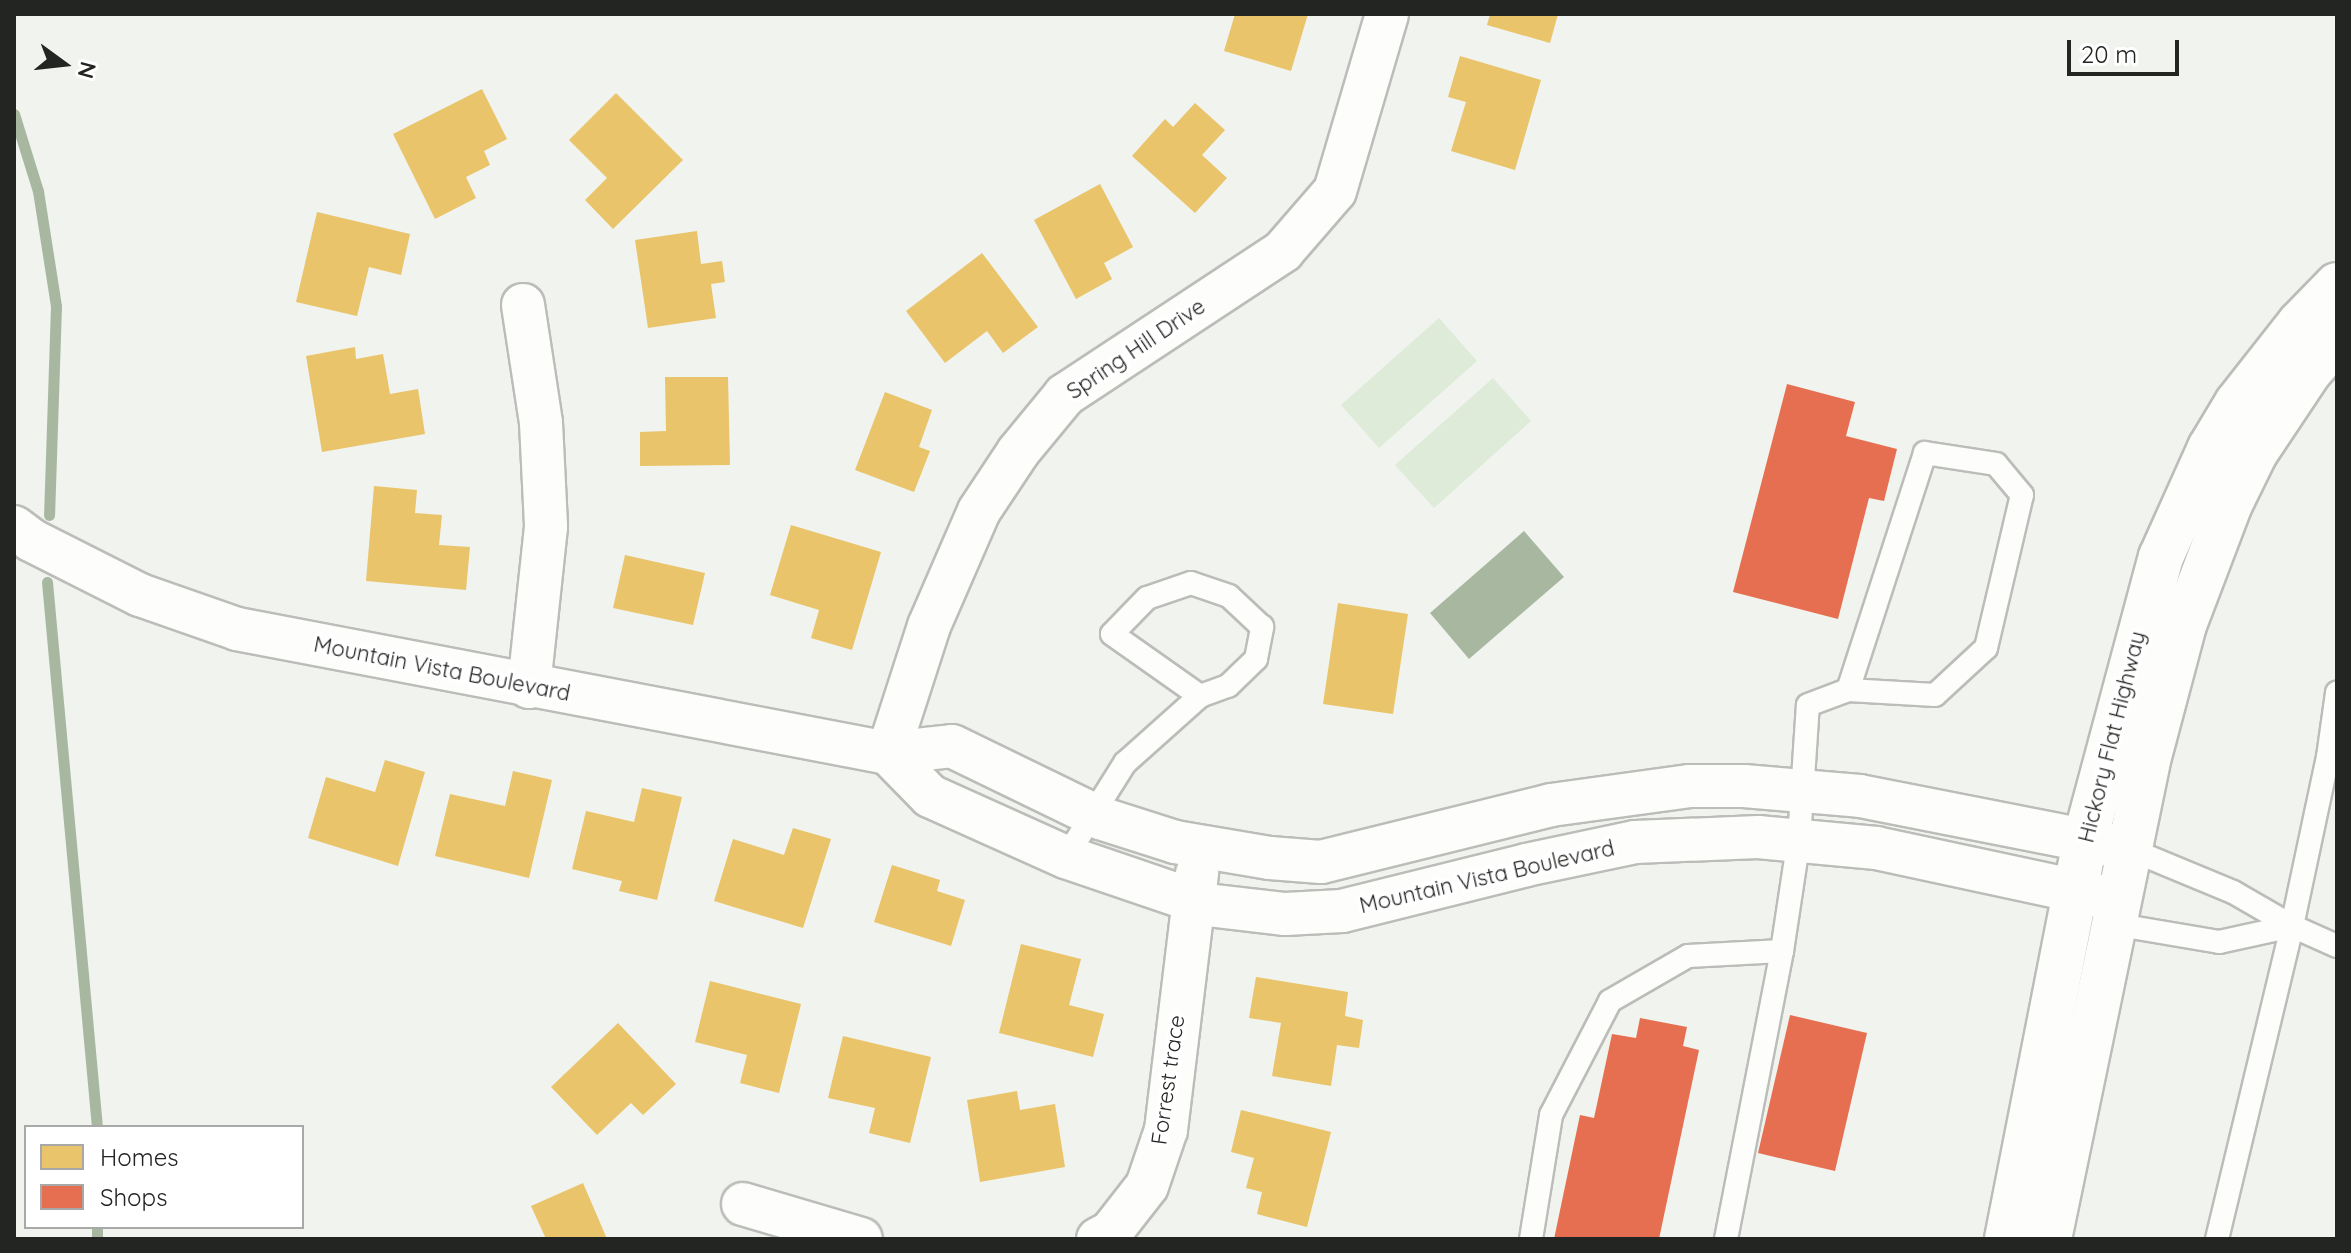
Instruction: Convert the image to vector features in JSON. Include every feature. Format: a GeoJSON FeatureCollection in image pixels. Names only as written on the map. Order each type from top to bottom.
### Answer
{"type":"FeatureCollection","features":[{"type":"Feature","properties":{"kind":"main road","name":"Hickory Flat Highway"},"geometry":{"type":"LineString","coordinates":[[2007,1239],[2085,840],[2161,557],[2185,498],[2237,403],[2292,333],[2337,285]]}},
{"type":"Feature","properties":{"kind":"main road","name":"Hickory Flat Highway"},"geometry":{"type":"LineString","coordinates":[[2049,1239],[2164,694],[2210,552],[2255,453],[2300,384],[2337,340]]}},
{"type":"Feature","properties":{"kind":"street","name":"Spring Hill Drive"},"geometry":{"type":"LineString","coordinates":[[888,753],[929,626],[979,511],[1010,463],[1065,395],[1283,251],[1335,191],[1387,14]]}},
{"type":"Feature","properties":{"kind":"street"},"geometry":{"type":"LineString","coordinates":[[523,305],[541,423],[546,527],[529,687]]}},
{"type":"Feature","properties":{"kind":"street","name":"Mountain Vista Boulevard"},"geometry":{"type":"LineString","coordinates":[[14,527],[31,540],[140,595],[237,629],[888,753],[952,746],[1095,816],[1175,842],[1270,858],[1321,862],[1551,805],[1646,789],[1689,786],[1802,789],[1860,796],[2129,849]]}},
{"type":"Feature","properties":{"kind":"street","name":"Mountain Vista Boulevard"},"geometry":{"type":"LineString","coordinates":[[888,753],[930,796],[1066,857],[1207,905],[1285,914],[1342,911],[1526,865],[1635,842],[1696,838],[1799,839],[1876,848],[2074,890],[2116,912]]}},
{"type":"Feature","properties":{"kind":"street","name":"Forrest trace"},"geometry":{"type":"LineString","coordinates":[[1098,1239],[1111,1232],[1147,1186],[1166,1130],[1191,899],[1202,847]]}},
{"type":"Feature","properties":{"kind":"street"},"geometry":{"type":"LineString","coordinates":[[743,1204],[861,1239]]}},
{"type":"Feature","properties":{"kind":"lane"},"geometry":{"type":"LineString","coordinates":[[1726,1239],[1782,951],[1799,839],[1808,705],[1848,690],[1935,695],[1986,648],[2022,495],[1996,464],[1925,453],[1848,690]]}},
{"type":"Feature","properties":{"kind":"lane"},"geometry":{"type":"LineString","coordinates":[[1066,857],[1095,816],[1125,763],[1200,696],[1228,686],[1256,659],[1262,627],[1229,596],[1191,583],[1147,598],[1112,634],[1200,696]]}},
{"type":"Feature","properties":{"kind":"lane"},"geometry":{"type":"LineString","coordinates":[[2217,1239],[2292,926],[2328,757],[2337,693]]}},
{"type":"Feature","properties":{"kind":"lane"},"geometry":{"type":"LineString","coordinates":[[2129,849],[2233,892],[2292,926],[2337,946]]}},
{"type":"Feature","properties":{"kind":"lane"},"geometry":{"type":"LineString","coordinates":[[2116,912],[2219,942],[2292,926]]}},
{"type":"Feature","properties":{"kind":"lane"},"geometry":{"type":"LineString","coordinates":[[1531,1239],[1551,1115],[1610,1001],[1688,956],[1782,951]]}},
{"type":"Feature","properties":{"kind":"shaded area"},"geometry":{"type":"Polygon","coordinates":[[[1439,318],[1477,361],[1379,448],[1341,405],[1439,318]]]}},
{"type":"Feature","properties":{"kind":"shaded area"},"geometry":{"type":"Polygon","coordinates":[[[1493,378],[1531,421],[1434,508],[1395,465],[1493,378]]]}},
{"type":"Feature","properties":{"kind":"shaded area"},"geometry":{"type":"Polygon","coordinates":[[[1524,531],[1564,577],[1469,659],[1430,613],[1524,531]]]}},
{"type":"Feature","properties":{"kind":"building: Homes"},"geometry":{"type":"Polygon","coordinates":[[[1235,14],[1308,14],[1291,71],[1224,51],[1235,14]]]}},
{"type":"Feature","properties":{"kind":"building: Homes"},"geometry":{"type":"Polygon","coordinates":[[[1490,14],[1558,14],[1550,43],[1487,25],[1490,14]]]}},
{"type":"Feature","properties":{"kind":"building: Homes"},"geometry":{"type":"Polygon","coordinates":[[[1460,56],[1541,80],[1515,170],[1451,151],[1466,102],[1448,97],[1460,56]]]}},
{"type":"Feature","properties":{"kind":"building: Homes"},"geometry":{"type":"Polygon","coordinates":[[[482,89],[507,139],[484,151],[490,165],[466,177],[476,198],[435,219],[393,134],[482,89]]]}},
{"type":"Feature","properties":{"kind":"building: Homes"},"geometry":{"type":"Polygon","coordinates":[[[616,93],[683,160],[613,229],[585,200],[607,178],[569,140],[616,93]]]}},
{"type":"Feature","properties":{"kind":"building: Homes"},"geometry":{"type":"Polygon","coordinates":[[[1195,103],[1225,130],[1202,155],[1227,178],[1195,213],[1132,156],[1165,119],[1173,127],[1195,103]]]}},
{"type":"Feature","properties":{"kind":"building: Homes"},"geometry":{"type":"Polygon","coordinates":[[[1100,184],[1133,247],[1104,263],[1112,279],[1076,299],[1034,220],[1100,184]]]}},
{"type":"Feature","properties":{"kind":"building: Homes"},"geometry":{"type":"Polygon","coordinates":[[[317,212],[410,234],[401,275],[369,267],[357,316],[296,302],[317,212]]]}},
{"type":"Feature","properties":{"kind":"building: Homes"},"geometry":{"type":"Polygon","coordinates":[[[697,231],[701,264],[722,261],[725,282],[711,284],[716,318],[648,328],[635,240],[697,231]]]}},
{"type":"Feature","properties":{"kind":"building: Homes"},"geometry":{"type":"Polygon","coordinates":[[[982,253],[1038,327],[1003,353],[987,331],[945,363],[906,311],[982,253]]]}},
{"type":"Feature","properties":{"kind":"building: Homes"},"geometry":{"type":"Polygon","coordinates":[[[355,347],[356,359],[383,354],[390,394],[418,389],[425,434],[322,452],[306,356],[355,347]]]}},
{"type":"Feature","properties":{"kind":"building: Homes"},"geometry":{"type":"Polygon","coordinates":[[[665,377],[728,377],[730,465],[640,466],[640,432],[666,431],[665,377]]]}},
{"type":"Feature","properties":{"kind":"building: Homes"},"geometry":{"type":"Polygon","coordinates":[[[885,392],[932,410],[919,447],[930,451],[914,492],[855,470],[885,392]]]}},
{"type":"Feature","properties":{"kind":"building: Homes"},"geometry":{"type":"Polygon","coordinates":[[[374,486],[417,490],[415,513],[442,515],[439,545],[470,547],[466,590],[366,581],[374,486]]]}},
{"type":"Feature","properties":{"kind":"building: Homes"},"geometry":{"type":"Polygon","coordinates":[[[791,525],[881,552],[852,650],[811,638],[819,610],[770,595],[791,525]]]}},
{"type":"Feature","properties":{"kind":"building: Homes"},"geometry":{"type":"Polygon","coordinates":[[[625,555],[705,573],[693,625],[613,608],[625,555]]]}},
{"type":"Feature","properties":{"kind":"building: Homes"},"geometry":{"type":"Polygon","coordinates":[[[1338,603],[1408,614],[1393,714],[1323,704],[1338,603]]]}},
{"type":"Feature","properties":{"kind":"building: Homes"},"geometry":{"type":"Polygon","coordinates":[[[385,760],[425,772],[398,866],[308,838],[326,777],[375,792],[385,760]]]}},
{"type":"Feature","properties":{"kind":"building: Homes"},"geometry":{"type":"Polygon","coordinates":[[[513,771],[552,780],[529,878],[435,856],[450,794],[505,806],[513,771]]]}},
{"type":"Feature","properties":{"kind":"building: Homes"},"geometry":{"type":"Polygon","coordinates":[[[642,788],[682,797],[657,900],[619,891],[622,881],[572,869],[586,811],[634,822],[642,788]]]}},
{"type":"Feature","properties":{"kind":"building: Homes"},"geometry":{"type":"Polygon","coordinates":[[[793,828],[831,839],[803,928],[714,901],[733,839],[784,855],[793,828]]]}},
{"type":"Feature","properties":{"kind":"building: Homes"},"geometry":{"type":"Polygon","coordinates":[[[892,865],[940,880],[937,891],[965,900],[951,946],[874,922],[892,865]]]}},
{"type":"Feature","properties":{"kind":"building: Homes"},"geometry":{"type":"Polygon","coordinates":[[[1021,944],[1081,959],[1069,1005],[1104,1014],[1093,1057],[999,1033],[1021,944]]]}},
{"type":"Feature","properties":{"kind":"building: Homes"},"geometry":{"type":"Polygon","coordinates":[[[1256,977],[1348,992],[1345,1016],[1363,1020],[1359,1048],[1337,1045],[1331,1086],[1272,1076],[1281,1023],[1249,1018],[1256,977]]]}},
{"type":"Feature","properties":{"kind":"building: Homes"},"geometry":{"type":"Polygon","coordinates":[[[710,981],[801,1004],[779,1093],[740,1083],[747,1055],[695,1042],[710,981]]]}},
{"type":"Feature","properties":{"kind":"building: Homes"},"geometry":{"type":"Polygon","coordinates":[[[618,1023],[676,1084],[643,1115],[631,1103],[597,1135],[551,1087],[618,1023]]]}},
{"type":"Feature","properties":{"kind":"building: Homes"},"geometry":{"type":"Polygon","coordinates":[[[843,1036],[931,1057],[910,1143],[869,1133],[875,1108],[828,1098],[843,1036]]]}},
{"type":"Feature","properties":{"kind":"building: Homes"},"geometry":{"type":"Polygon","coordinates":[[[1017,1091],[1020,1110],[1055,1104],[1065,1167],[980,1182],[967,1100],[1017,1091]]]}},
{"type":"Feature","properties":{"kind":"building: Homes"},"geometry":{"type":"Polygon","coordinates":[[[1241,1110],[1331,1132],[1307,1227],[1257,1214],[1262,1192],[1246,1188],[1254,1158],[1231,1152],[1241,1110]]]}},
{"type":"Feature","properties":{"kind":"building: Homes"},"geometry":{"type":"Polygon","coordinates":[[[583,1183],[607,1239],[546,1239],[531,1206],[583,1183]]]}},
{"type":"Feature","properties":{"kind":"building: Shops"},"geometry":{"type":"Polygon","coordinates":[[[1787,384],[1855,402],[1846,436],[1897,449],[1884,501],[1869,498],[1838,619],[1733,592],[1787,384]]]}},
{"type":"Feature","properties":{"kind":"building: Shops"},"geometry":{"type":"Polygon","coordinates":[[[1790,1015],[1867,1033],[1835,1171],[1758,1153],[1790,1015]]]}},
{"type":"Feature","properties":{"kind":"building: Shops"},"geometry":{"type":"Polygon","coordinates":[[[1640,1018],[1687,1027],[1683,1046],[1699,1050],[1659,1239],[1554,1239],[1580,1115],[1594,1118],[1612,1034],[1636,1038],[1640,1018]]]}},
{"type":"Feature","properties":{"kind":"waterway"},"geometry":{"type":"LineString","coordinates":[[14,114],[38,191],[56,306],[49,515]]}},
{"type":"Feature","properties":{"kind":"waterway"},"geometry":{"type":"LineString","coordinates":[[47,582],[97,1125]]}},
{"type":"Feature","properties":{"kind":"waterway"},"geometry":{"type":"LineString","coordinates":[[97,1229],[97,1239]]}}]}
